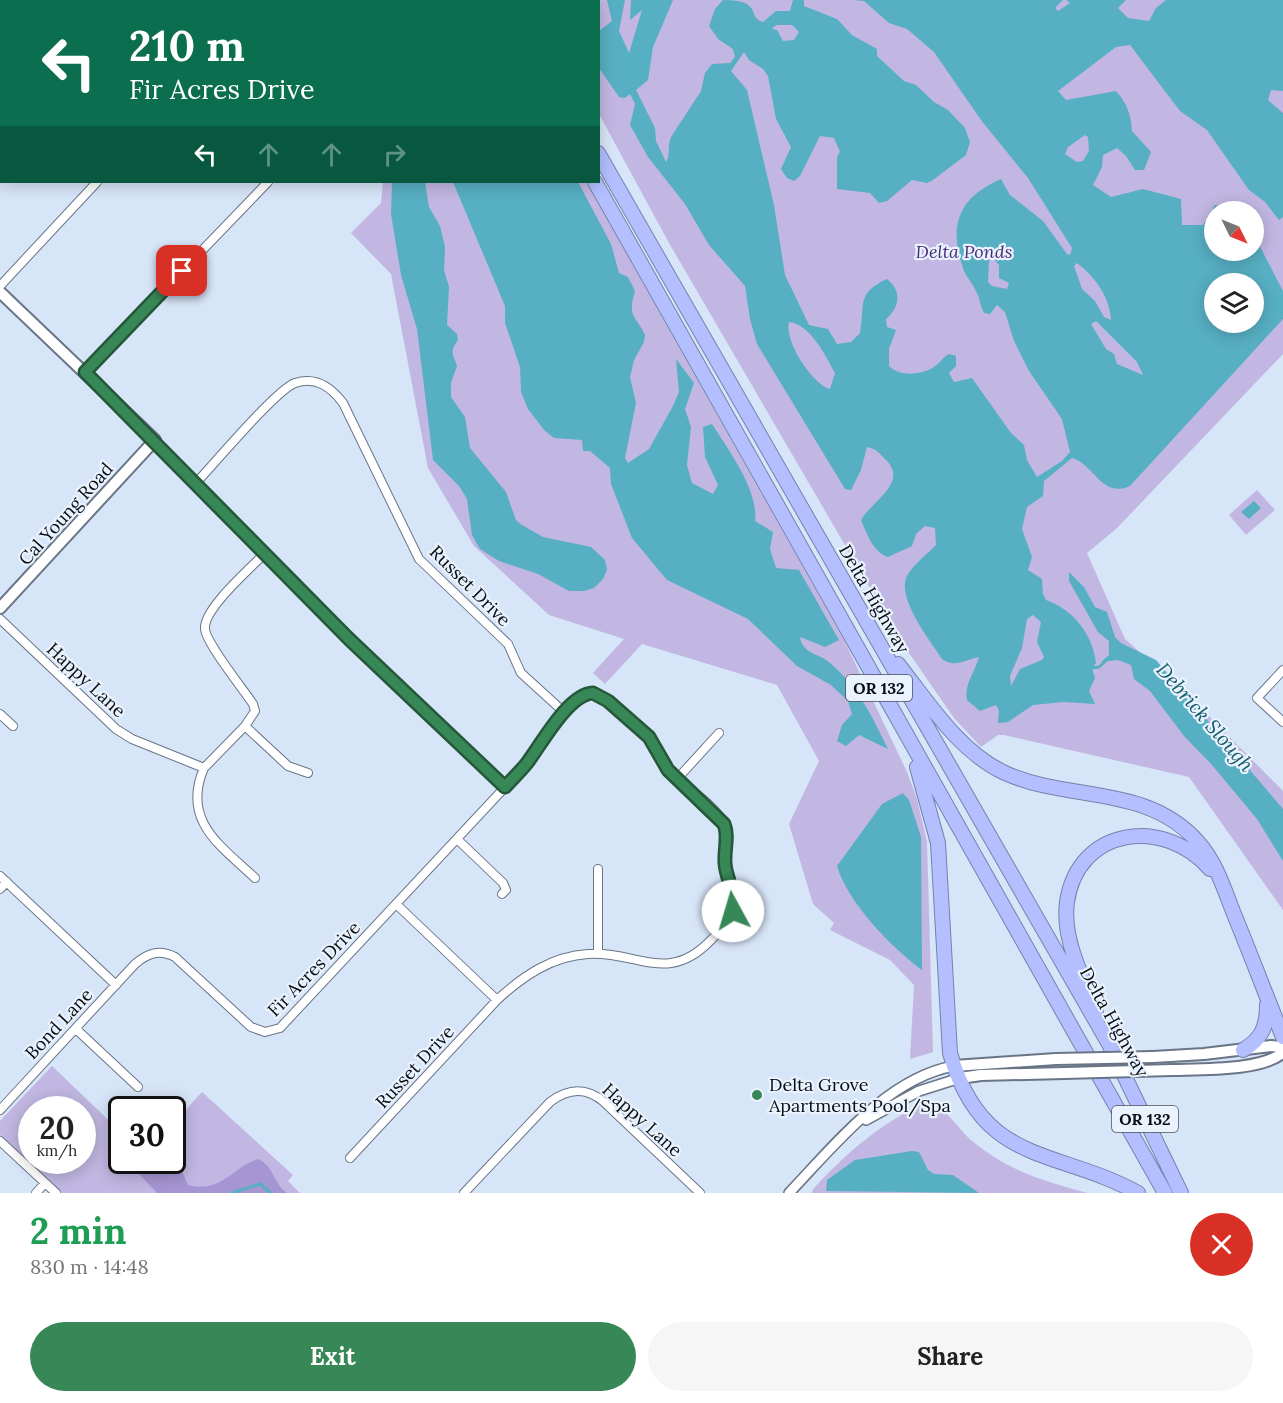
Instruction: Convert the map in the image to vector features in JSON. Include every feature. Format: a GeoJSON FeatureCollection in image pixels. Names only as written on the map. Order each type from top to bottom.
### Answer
{"type":"FeatureCollection","features":[{"type":"Feature","properties":{"kind":"highway","name":"Delta Highway"},"geometry":{"type":"LineString","coordinates":[[600,157],[1109,1044],[1181,1193]]}},
{"type":"Feature","properties":{"kind":"highway","name":"OR 132"},"geometry":{"type":"LineString","coordinates":[[596,183],[1165,1193]]}},
{"type":"Feature","properties":{"kind":"highway"},"geometry":{"type":"LineString","coordinates":[[868,627],[965,745],[985,761],[1006,773],[1037,783],[1125,800],[1159,811],[1198,842],[1214,866],[1283,1037]]}},
{"type":"Feature","properties":{"kind":"highway"},"geometry":{"type":"LineString","coordinates":[[909,742],[930,806],[938,843],[950,1053],[957,1072],[986,1121],[1010,1142],[1030,1153],[1138,1193]]}},
{"type":"Feature","properties":{"kind":"highway"},"geometry":{"type":"LineString","coordinates":[[1109,1044],[1068,934],[1067,900],[1081,869],[1090,857],[1113,842],[1130,836],[1153,836],[1171,840],[1188,849],[1205,864],[1222,885]]}},
{"type":"Feature","properties":{"kind":"highway"},"geometry":{"type":"LineString","coordinates":[[1244,1050],[1255,1041],[1265,1027],[1267,997]]}},
{"type":"Feature","properties":{"kind":"main road"},"geometry":{"type":"LineString","coordinates":[[0,292],[155,440]]}},
{"type":"Feature","properties":{"kind":"main road","name":"Cal Young Road"},"geometry":{"type":"LineString","coordinates":[[0,608],[155,440]]}},
{"type":"Feature","properties":{"kind":"main road"},"geometry":{"type":"LineString","coordinates":[[957,1072],[1056,1059],[1152,1057],[1283,1047]]}},
{"type":"Feature","properties":{"kind":"main road"},"geometry":{"type":"LineString","coordinates":[[957,1072],[981,1075],[1233,1067],[1275,1060],[1283,1052]]}},
{"type":"Feature","properties":{"kind":"street"},"geometry":{"type":"LineString","coordinates":[[0,286],[96,183]]}},
{"type":"Feature","properties":{"kind":"street"},"geometry":{"type":"LineString","coordinates":[[85,372],[267,183]]}},
{"type":"Feature","properties":{"kind":"street","name":"Russet Drive"},"geometry":{"type":"LineString","coordinates":[[196,483],[287,387],[306,381],[326,385],[343,403],[419,559],[508,644],[521,673],[565,713],[585,694],[593,693],[603,698],[652,740],[665,766],[718,815],[726,828],[724,862],[734,898],[731,917],[701,950],[680,962],[659,965],[598,953],[575,955],[545,965],[520,980],[497,1000],[350,1158]]}},
{"type":"Feature","properties":{"kind":"street"},"geometry":{"type":"LineString","coordinates":[[155,440],[356,645],[505,787]]}},
{"type":"Feature","properties":{"kind":"street"},"geometry":{"type":"LineString","coordinates":[[255,878],[212,838],[202,822],[198,794],[204,768],[245,726],[254,715],[255,708],[207,636],[205,627],[207,616],[266,553]]}},
{"type":"Feature","properties":{"kind":"street","name":"Happy Lane"},"geometry":{"type":"LineString","coordinates":[[0,619],[116,729],[132,739],[204,768]]}},
{"type":"Feature","properties":{"kind":"street"},"geometry":{"type":"LineString","coordinates":[[1280,719],[1257,698],[1283,670]]}},
{"type":"Feature","properties":{"kind":"street","name":"Fir Acres Drive"},"geometry":{"type":"LineString","coordinates":[[116,985],[143,958],[159,952],[167,953],[182,963],[251,1027],[258,1031],[273,1031],[292,1018],[505,787],[565,713]]}},
{"type":"Feature","properties":{"kind":"street"},"geometry":{"type":"LineString","coordinates":[[0,714],[13,726]]}},
{"type":"Feature","properties":{"kind":"street"},"geometry":{"type":"LineString","coordinates":[[245,726],[288,766],[308,773]]}},
{"type":"Feature","properties":{"kind":"street"},"geometry":{"type":"LineString","coordinates":[[677,779],[719,733]]}},
{"type":"Feature","properties":{"kind":"street"},"geometry":{"type":"LineString","coordinates":[[457,839],[503,883],[506,890],[502,894]]}},
{"type":"Feature","properties":{"kind":"street"},"geometry":{"type":"LineString","coordinates":[[598,869],[598,953]]}},
{"type":"Feature","properties":{"kind":"street"},"geometry":{"type":"LineString","coordinates":[[0,876],[116,985]]}},
{"type":"Feature","properties":{"kind":"street"},"geometry":{"type":"LineString","coordinates":[[0,889],[7,882]]}},
{"type":"Feature","properties":{"kind":"street"},"geometry":{"type":"LineString","coordinates":[[396,904],[497,1000]]}},
{"type":"Feature","properties":{"kind":"street","name":"Bond Lane"},"geometry":{"type":"LineString","coordinates":[[0,1110],[116,985]]}},
{"type":"Feature","properties":{"kind":"street"},"geometry":{"type":"LineString","coordinates":[[76,1029],[138,1087]]}},
{"type":"Feature","properties":{"kind":"street"},"geometry":{"type":"LineString","coordinates":[[789,1193],[874,1106],[901,1088],[941,1068],[957,1072]]}},
{"type":"Feature","properties":{"kind":"street"},"geometry":{"type":"LineString","coordinates":[[856,1125],[903,1098],[957,1072]]}},
{"type":"Feature","properties":{"kind":"street","name":"Happy Lane"},"geometry":{"type":"LineString","coordinates":[[464,1193],[550,1102],[578,1090],[589,1092],[604,1102],[700,1193]]}},
{"type":"Feature","properties":{"kind":"street"},"geometry":{"type":"LineString","coordinates":[[0,1141],[56,1193]]}},
{"type":"Feature","properties":{"kind":"street"},"geometry":{"type":"LineString","coordinates":[[36,1193],[45,1183]]}},
{"type":"Feature","properties":{"kind":"street"},"geometry":{"type":"LineString","coordinates":[[685,1193],[692,1186]]}},
{"type":"Feature","properties":{"kind":"green space","name":"Delta Ponds"},"geometry":{"type":"Polygon","coordinates":[[[600,0],[1283,0],[1283,354],[1117,528],[1087,553],[1125,639],[1191,698],[1283,791],[1283,910],[1189,777],[1004,735],[998,735],[981,747],[954,718],[902,643],[669,243],[600,116],[600,0]]]}},
{"type":"Feature","properties":{"kind":"green space"},"geometry":{"type":"Polygon","coordinates":[[[383,183],[587,183],[845,642],[907,772],[917,799],[927,842],[933,1052],[910,1059],[914,985],[890,960],[830,930],[834,923],[813,904],[789,824],[819,761],[777,685],[642,644],[605,684],[593,673],[624,639],[549,615],[474,546],[428,468],[391,274],[351,233],[381,203],[383,183]]]}},
{"type":"Feature","properties":{"kind":"green space"},"geometry":{"type":"Polygon","coordinates":[[[1257,490],[1275,510],[1246,535],[1229,515],[1257,490]]]}},
{"type":"Feature","properties":{"kind":"green space"},"geometry":{"type":"Polygon","coordinates":[[[52,1066],[83,1096],[24,1096],[52,1066]]]}},
{"type":"Feature","properties":{"kind":"green space"},"geometry":{"type":"Polygon","coordinates":[[[202,1092],[293,1175],[288,1181],[300,1193],[62,1193],[42,1174],[96,1174],[96,1108],[108,1120],[108,1174],[186,1174],[186,1110],[202,1092]]]}},
{"type":"Feature","properties":{"kind":"green space"},"geometry":{"type":"Polygon","coordinates":[[[18,1102],[18,1152],[0,1135],[0,1121],[18,1102]]]}},
{"type":"Feature","properties":{"kind":"green space"},"geometry":{"type":"Polygon","coordinates":[[[926,1102],[938,1107],[971,1140],[999,1160],[1026,1174],[1088,1193],[812,1193],[826,1175],[865,1140],[893,1120],[926,1102]]]}},
{"type":"Feature","properties":{"kind":"shaded area"},"geometry":{"type":"Polygon","coordinates":[[[258,1159],[267,1166],[287,1193],[157,1193],[139,1174],[183,1174],[188,1185],[200,1187],[219,1182],[258,1159]]]}},
{"type":"Feature","properties":{"kind":"water"},"geometry":{"type":"Polygon","coordinates":[[[607,0],[625,0],[619,31],[629,53],[642,10],[630,20],[631,0],[673,0],[653,47],[648,80],[636,90],[655,128],[656,141],[666,162],[671,137],[701,91],[705,73],[712,64],[730,63],[735,57],[733,49],[718,39],[709,26],[715,9],[723,0],[744,3],[752,9],[758,20],[763,22],[776,11],[790,11],[793,0],[804,0],[804,6],[837,19],[852,35],[877,49],[877,56],[904,81],[916,85],[934,102],[948,110],[965,128],[970,142],[966,155],[933,180],[927,183],[912,180],[887,201],[879,203],[870,193],[837,189],[837,157],[840,152],[834,138],[820,136],[800,176],[794,181],[787,178],[781,169],[791,147],[776,119],[768,76],[763,69],[749,60],[744,52],[731,71],[747,90],[774,205],[785,275],[809,325],[828,329],[837,344],[851,342],[860,333],[866,295],[870,289],[887,279],[897,294],[894,309],[886,319],[887,327],[896,330],[889,349],[889,366],[899,372],[917,373],[929,370],[949,354],[956,356],[956,366],[949,373],[954,382],[972,378],[1011,433],[1024,445],[1027,460],[1037,477],[1062,461],[1070,452],[1062,419],[1029,371],[1014,341],[1005,312],[997,305],[990,314],[984,313],[977,294],[964,271],[959,255],[957,228],[960,216],[974,195],[1001,179],[1010,195],[1043,221],[1067,254],[1070,255],[1072,248],[1028,178],[981,120],[934,52],[907,29],[889,23],[864,1],[853,0],[1063,0],[1055,8],[1058,11],[1070,3],[1066,0],[1126,0],[1118,8],[1128,18],[1149,21],[1156,8],[1166,0],[1283,0],[1283,91],[1271,90],[1268,100],[1283,113],[1283,217],[1279,220],[1264,201],[1249,190],[1207,130],[1180,111],[1130,45],[1116,47],[1058,91],[1066,100],[1116,91],[1128,110],[1132,131],[1151,152],[1144,170],[1135,170],[1126,156],[1117,148],[1103,155],[1102,167],[1093,185],[1111,197],[1143,189],[1181,199],[1182,225],[1204,223],[1204,261],[1264,261],[1264,254],[1283,291],[1283,319],[1130,486],[1120,489],[1112,488],[1080,461],[1072,458],[1044,481],[1043,496],[1027,507],[1022,529],[1032,557],[1028,570],[1042,579],[1043,594],[1046,600],[1056,604],[1073,617],[1091,643],[1096,663],[1092,668],[1095,678],[1089,691],[1095,704],[1064,702],[1033,705],[1008,722],[998,723],[999,711],[996,705],[980,711],[967,700],[968,683],[979,657],[956,663],[942,659],[916,619],[906,596],[907,576],[936,545],[935,528],[925,526],[916,534],[912,546],[888,557],[878,551],[871,542],[861,520],[891,485],[892,469],[878,452],[867,447],[861,470],[851,490],[845,489],[757,344],[745,286],[709,245],[685,204],[648,157],[630,125],[635,104],[630,94],[625,98],[619,97],[600,69],[600,30],[612,21],[607,0]],[[776,25],[772,29],[777,30],[783,41],[794,40],[799,32],[792,25],[776,25]],[[1085,135],[1068,147],[1065,154],[1077,162],[1083,161],[1089,151],[1088,137],[1085,135]],[[993,258],[989,261],[988,282],[992,286],[1007,289],[1009,283],[999,278],[999,265],[993,258]],[[1077,263],[1074,266],[1082,289],[1095,301],[1104,317],[1111,320],[1105,296],[1090,275],[1077,263]],[[1096,321],[1091,324],[1106,349],[1114,354],[1117,364],[1143,375],[1137,362],[1096,321]],[[789,322],[791,340],[801,361],[815,379],[830,389],[835,373],[827,358],[811,335],[797,324],[789,322]],[[1033,615],[1027,619],[1022,648],[1010,676],[1011,686],[1020,669],[1044,657],[1037,642],[1041,622],[1033,615]]]}},
{"type":"Feature","properties":{"kind":"water"},"geometry":{"type":"Polygon","coordinates":[[[392,183],[425,183],[429,207],[440,226],[445,247],[444,270],[449,287],[447,325],[457,334],[458,340],[453,350],[457,366],[451,383],[451,397],[465,417],[470,448],[506,492],[516,520],[522,525],[543,537],[591,547],[605,560],[607,570],[603,579],[594,588],[569,591],[538,574],[499,561],[480,549],[472,535],[467,499],[459,486],[433,460],[417,329],[401,275],[391,214],[392,183]]]}},
{"type":"Feature","properties":{"kind":"water"},"geometry":{"type":"Polygon","coordinates":[[[453,183],[579,183],[611,244],[619,273],[628,277],[635,291],[632,312],[645,335],[644,342],[634,360],[630,377],[636,403],[625,458],[628,463],[649,449],[673,406],[679,392],[676,359],[694,383],[685,409],[691,427],[687,465],[692,483],[713,494],[718,485],[705,457],[703,427],[712,424],[734,458],[747,484],[755,509],[755,521],[773,532],[770,549],[776,568],[799,570],[839,640],[825,647],[800,637],[801,643],[807,650],[830,663],[849,682],[870,714],[888,749],[859,735],[846,746],[837,741],[842,725],[852,714],[848,701],[831,685],[797,666],[748,619],[667,580],[632,538],[611,484],[610,468],[590,451],[583,451],[582,440],[554,438],[544,430],[528,409],[521,392],[520,367],[505,323],[505,306],[453,183]]]}},
{"type":"Feature","properties":{"kind":"water"},"geometry":{"type":"Polygon","coordinates":[[[1254,501],[1261,508],[1249,519],[1241,512],[1254,501]]]}},
{"type":"Feature","properties":{"kind":"water"},"geometry":{"type":"Polygon","coordinates":[[[1069,572],[1084,587],[1095,607],[1107,612],[1115,637],[1121,643],[1156,660],[1283,809],[1283,861],[1257,819],[1212,765],[1184,736],[1150,691],[1134,679],[1131,665],[1118,660],[1101,662],[1109,655],[1109,641],[1098,632],[1069,581],[1069,572]]]}},
{"type":"Feature","properties":{"kind":"water"},"geometry":{"type":"Polygon","coordinates":[[[903,793],[909,800],[921,837],[922,970],[884,937],[872,923],[851,895],[837,866],[882,804],[903,793]]]}},
{"type":"Feature","properties":{"kind":"water"},"geometry":{"type":"Polygon","coordinates":[[[912,1151],[919,1152],[928,1170],[934,1174],[953,1175],[979,1193],[826,1191],[827,1180],[855,1160],[912,1151]]]}},
{"type":"Feature","properties":{"kind":"waterway","name":"Debrick Slough"},"geometry":{"type":"LineString","coordinates":[[1092,668],[1099,667],[1108,659]]}},
{"type":"Feature","properties":{"kind":"waterway"},"geometry":{"type":"LineString","coordinates":[[232,1193],[260,1184],[271,1193]]}},
{"type":"Feature","properties":{"kind":"place","name":"Delta Grove Apartments Pool/Spa"},"geometry":{"type":"Point","coordinates":[757,1095]}},
{"type":"Feature","properties":{"kind":"route"},"geometry":{"type":"LineString","coordinates":[[182,271],[85,372],[349,639],[505,787],[526,764],[554,725],[582,696],[593,693],[608,701],[649,737],[671,774],[718,815],[724,824],[727,833],[724,862],[734,891],[733,911]]}}]}
